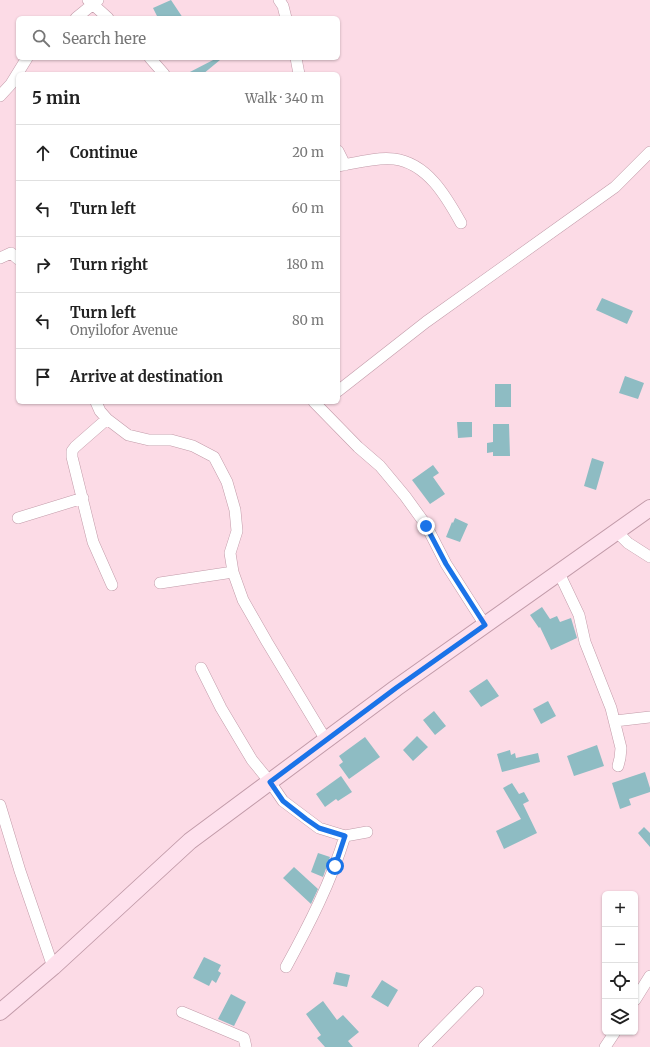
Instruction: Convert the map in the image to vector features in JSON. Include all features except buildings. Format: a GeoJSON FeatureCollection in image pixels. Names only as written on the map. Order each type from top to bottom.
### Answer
{"type":"FeatureCollection","features":[{"type":"Feature","properties":{"kind":"main road"},"geometry":{"type":"LineString","coordinates":[[0,1012],[53,967],[190,841],[396,688],[650,508]]}},
{"type":"Feature","properties":{"kind":"street"},"geometry":{"type":"LineString","coordinates":[[279,0],[283,6],[286,16]]}},
{"type":"Feature","properties":{"kind":"street"},"geometry":{"type":"LineString","coordinates":[[78,16],[93,2],[106,16]]}},
{"type":"Feature","properties":{"kind":"street"},"geometry":{"type":"LineString","coordinates":[[18,72],[26,60]]}},
{"type":"Feature","properties":{"kind":"street"},"geometry":{"type":"LineString","coordinates":[[152,60],[162,72]]}},
{"type":"Feature","properties":{"kind":"street"},"geometry":{"type":"LineString","coordinates":[[296,60],[299,72]]}},
{"type":"Feature","properties":{"kind":"street"},"geometry":{"type":"LineString","coordinates":[[0,96],[16,76]]}},
{"type":"Feature","properties":{"kind":"street"},"geometry":{"type":"LineString","coordinates":[[340,389],[426,322],[615,187],[650,152]]}},
{"type":"Feature","properties":{"kind":"street"},"geometry":{"type":"LineString","coordinates":[[342,166],[376,160],[393,159],[409,162],[421,170],[446,196],[461,223]]}},
{"type":"Feature","properties":{"kind":"street"},"geometry":{"type":"LineString","coordinates":[[0,258],[11,253],[16,257]]}},
{"type":"Feature","properties":{"kind":"street"},"geometry":{"type":"LineString","coordinates":[[97,404],[100,411],[107,418],[128,435],[149,440],[171,440],[194,446],[214,457],[227,482],[235,510],[237,531],[230,553],[233,572],[244,600],[267,642],[326,740]]}},
{"type":"Feature","properties":{"kind":"street"},"geometry":{"type":"LineString","coordinates":[[319,404],[380,466],[405,496],[426,526],[446,564],[485,625]]}},
{"type":"Feature","properties":{"kind":"street"},"geometry":{"type":"LineString","coordinates":[[107,418],[75,447],[72,451],[72,457],[93,542],[112,585]]}},
{"type":"Feature","properties":{"kind":"street"},"geometry":{"type":"LineString","coordinates":[[18,518],[83,498]]}},
{"type":"Feature","properties":{"kind":"street"},"geometry":{"type":"LineString","coordinates":[[617,532],[628,543],[650,557]]}},
{"type":"Feature","properties":{"kind":"street"},"geometry":{"type":"LineString","coordinates":[[160,583],[233,572]]}},
{"type":"Feature","properties":{"kind":"street"},"geometry":{"type":"LineString","coordinates":[[559,573],[579,615],[585,642],[615,721],[621,748],[618,766]]}},
{"type":"Feature","properties":{"kind":"street"},"geometry":{"type":"LineString","coordinates":[[201,668],[221,708],[252,760],[283,801],[319,828],[345,836],[367,832]]}},
{"type":"Feature","properties":{"kind":"street"},"geometry":{"type":"LineString","coordinates":[[615,721],[650,717]]}},
{"type":"Feature","properties":{"kind":"street"},"geometry":{"type":"LineString","coordinates":[[0,805],[20,871],[53,967]]}},
{"type":"Feature","properties":{"kind":"street"},"geometry":{"type":"LineString","coordinates":[[286,967],[303,935],[335,866],[345,836]]}},
{"type":"Feature","properties":{"kind":"street"},"geometry":{"type":"LineString","coordinates":[[636,999],[650,976]]}},
{"type":"Feature","properties":{"kind":"street"},"geometry":{"type":"LineString","coordinates":[[424,1047],[478,992]]}},
{"type":"Feature","properties":{"kind":"street"},"geometry":{"type":"LineString","coordinates":[[182,1012],[244,1038],[246,1047]]}},
{"type":"Feature","properties":{"kind":"street"},"geometry":{"type":"LineString","coordinates":[[605,1047],[613,1035]]}},
{"type":"Feature","properties":{"kind":"route"},"geometry":{"type":"LineString","coordinates":[[335,866],[345,836],[319,828],[306,819],[283,801],[270,782],[396,688],[485,625],[446,564],[426,526]]}}]}
